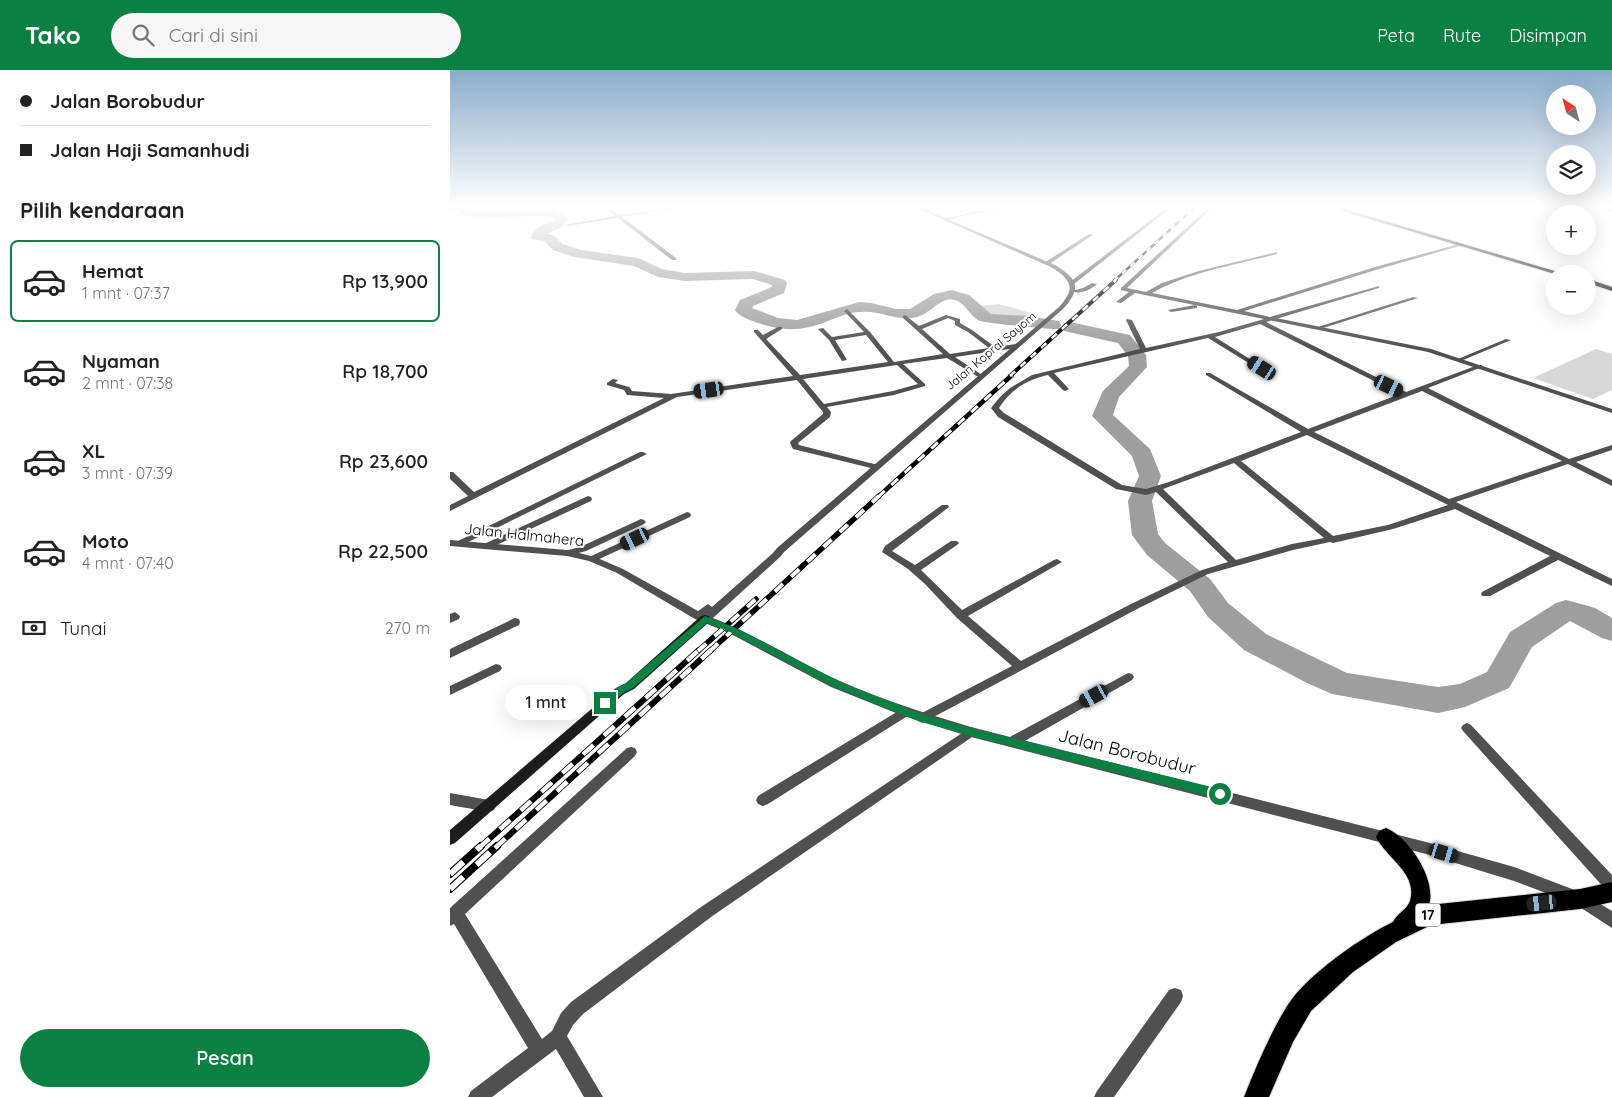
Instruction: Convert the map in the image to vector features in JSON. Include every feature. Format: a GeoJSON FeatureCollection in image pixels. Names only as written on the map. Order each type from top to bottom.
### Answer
{"type":"FeatureCollection","features":[{"type":"Feature","properties":{"kind":"highway"},"geometry":{"type":"LineString","coordinates":[[1494,254],[1546,269]]}},
{"type":"Feature","properties":{"kind":"highway"},"geometry":{"type":"LineString","coordinates":[[1596,283],[1612,288]]}},
{"type":"Feature","properties":{"kind":"highway"},"geometry":{"type":"LineString","coordinates":[[1386,837],[1404,854],[1417,875],[1422,893],[1415,913],[1389,935]]}},
{"type":"Feature","properties":{"kind":"highway","name":"17"},"geometry":{"type":"LineString","coordinates":[[1256,1097],[1285,1034],[1303,1003],[1345,964],[1389,935],[1428,915],[1580,899],[1612,892]]}},
{"type":"Feature","properties":{"kind":"main road"},"geometry":{"type":"LineString","coordinates":[[450,839],[702,617]]}},
{"type":"Feature","properties":{"kind":"street"},"geometry":{"type":"LineString","coordinates":[[667,254],[674,259]]}},
{"type":"Feature","properties":{"kind":"street"},"geometry":{"type":"LineString","coordinates":[[1026,254],[1047,263],[1074,281],[1094,284],[1084,290],[1074,291],[1074,281]]}},
{"type":"Feature","properties":{"kind":"street"},"geometry":{"type":"LineString","coordinates":[[1047,263],[1061,254]]}},
{"type":"Feature","properties":{"kind":"street"},"geometry":{"type":"LineString","coordinates":[[1074,281],[1109,254]]}},
{"type":"Feature","properties":{"kind":"street"},"geometry":{"type":"LineString","coordinates":[[1161,254],[1123,290],[1321,327],[1430,350],[1462,359],[1612,411]]}},
{"type":"Feature","properties":{"kind":"street"},"geometry":{"type":"LineString","coordinates":[[1146,294],[1164,284],[1201,272],[1270,254]]}},
{"type":"Feature","properties":{"kind":"street"},"geometry":{"type":"LineString","coordinates":[[1235,312],[1340,280],[1372,268],[1424,254]]}},
{"type":"Feature","properties":{"kind":"street"},"geometry":{"type":"LineString","coordinates":[[1377,287],[1209,336],[1049,372],[1023,381],[995,408],[997,412],[1108,481],[1119,487],[1142,492],[1158,489],[1480,366]]}},
{"type":"Feature","properties":{"kind":"street","name":"Jalan Kopral Sayom"},"geometry":{"type":"LineString","coordinates":[[702,617],[777,555],[780,550],[875,467],[1045,322],[1068,301],[1074,291]]}},
{"type":"Feature","properties":{"kind":"street"},"geometry":{"type":"LineString","coordinates":[[1119,302],[1133,292]]}},
{"type":"Feature","properties":{"kind":"street"},"geometry":{"type":"LineString","coordinates":[[1321,327],[1415,298]]}},
{"type":"Feature","properties":{"kind":"street"},"geometry":{"type":"LineString","coordinates":[[1171,310],[1206,306]]}},
{"type":"Feature","properties":{"kind":"street"},"geometry":{"type":"LineString","coordinates":[[823,406],[887,395],[924,385],[895,363],[847,311]]}},
{"type":"Feature","properties":{"kind":"street"},"geometry":{"type":"LineString","coordinates":[[905,316],[949,356],[980,376]]}},
{"type":"Feature","properties":{"kind":"street"},"geometry":{"type":"LineString","coordinates":[[918,329],[949,316],[958,320],[956,323],[994,349]]}},
{"type":"Feature","properties":{"kind":"street"},"geometry":{"type":"LineString","coordinates":[[1129,320],[1143,351]]}},
{"type":"Feature","properties":{"kind":"street"},"geometry":{"type":"LineString","coordinates":[[1260,322],[1405,394]]}},
{"type":"Feature","properties":{"kind":"street"},"geometry":{"type":"LineString","coordinates":[[763,338],[780,328]]}},
{"type":"Feature","properties":{"kind":"street"},"geometry":{"type":"LineString","coordinates":[[821,329],[831,339],[844,360]]}},
{"type":"Feature","properties":{"kind":"street"},"geometry":{"type":"LineString","coordinates":[[756,331],[823,406],[827,415],[794,444],[796,447],[875,467]]}},
{"type":"Feature","properties":{"kind":"street"},"geometry":{"type":"LineString","coordinates":[[831,339],[868,333]]}},
{"type":"Feature","properties":{"kind":"street"},"geometry":{"type":"LineString","coordinates":[[1209,336],[1262,368]]}},
{"type":"Feature","properties":{"kind":"street"},"geometry":{"type":"LineString","coordinates":[[1462,359],[1508,340]]}},
{"type":"Feature","properties":{"kind":"street"},"geometry":{"type":"LineString","coordinates":[[615,380],[609,384],[627,388],[630,393],[672,396],[1016,346]]}},
{"type":"Feature","properties":{"kind":"street"},"geometry":{"type":"LineString","coordinates":[[1049,372],[1065,389]]}},
{"type":"Feature","properties":{"kind":"street"},"geometry":{"type":"LineString","coordinates":[[1208,374],[1307,432],[1453,503],[1556,557],[1611,581]]}},
{"type":"Feature","properties":{"kind":"street"},"geometry":{"type":"LineString","coordinates":[[1422,388],[1612,483]]}},
{"type":"Feature","properties":{"kind":"street"},"geometry":{"type":"LineString","coordinates":[[450,508],[672,396]]}},
{"type":"Feature","properties":{"kind":"street"},"geometry":{"type":"LineString","coordinates":[[922,718],[1019,666],[1205,572],[1292,547],[1333,540],[1396,525],[1453,503],[1612,448]]}},
{"type":"Feature","properties":{"kind":"street"},"geometry":{"type":"LineString","coordinates":[[454,543],[643,454]]}},
{"type":"Feature","properties":{"kind":"street"},"geometry":{"type":"LineString","coordinates":[[1235,460],[1333,540]]}},
{"type":"Feature","properties":{"kind":"street"},"geometry":{"type":"LineString","coordinates":[[450,474],[473,496]]}},
{"type":"Feature","properties":{"kind":"street"},"geometry":{"type":"LineString","coordinates":[[1158,489],[1234,563]]}},
{"type":"Feature","properties":{"kind":"street"},"geometry":{"type":"LineString","coordinates":[[487,546],[588,499]]}},
{"type":"Feature","properties":{"kind":"street"},"geometry":{"type":"LineString","coordinates":[[945,507],[888,548],[889,554],[915,570],[961,615],[1019,666]]}},
{"type":"Feature","properties":{"kind":"street"},"geometry":{"type":"LineString","coordinates":[[592,559],[687,515]]}},
{"type":"Feature","properties":{"kind":"street"},"geometry":{"type":"LineString","coordinates":[[567,554],[583,549],[641,522]]}},
{"type":"Feature","properties":{"kind":"street"},"geometry":{"type":"LineString","coordinates":[[915,570],[954,542]]}},
{"type":"Feature","properties":{"kind":"street","name":"Jalan Halmahera"},"geometry":{"type":"LineString","coordinates":[[454,543],[567,554],[592,559],[620,571],[702,617]]}},
{"type":"Feature","properties":{"kind":"street"},"geometry":{"type":"LineString","coordinates":[[1486,594],[1556,557]]}},
{"type":"Feature","properties":{"kind":"street"},"geometry":{"type":"LineString","coordinates":[[961,615],[1057,562]]}},
{"type":"Feature","properties":{"kind":"street","name":"Jalan Borobudur"},"geometry":{"type":"LineString","coordinates":[[702,617],[733,630],[835,684],[922,718],[1386,837],[1514,874],[1580,899],[1612,920]]}},
{"type":"Feature","properties":{"kind":"street"},"geometry":{"type":"LineString","coordinates":[[450,654],[515,622]]}},
{"type":"Feature","properties":{"kind":"street"},"geometry":{"type":"LineString","coordinates":[[450,691],[496,668]]}},
{"type":"Feature","properties":{"kind":"street"},"geometry":{"type":"LineString","coordinates":[[1012,742],[1128,677]]}},
{"type":"Feature","properties":{"kind":"street"},"geometry":{"type":"LineString","coordinates":[[763,800],[904,712]]}},
{"type":"Feature","properties":{"kind":"street"},"geometry":{"type":"LineString","coordinates":[[1467,728],[1612,886]]}},
{"type":"Feature","properties":{"kind":"street"},"geometry":{"type":"LineString","coordinates":[[477,1097],[558,1037],[568,1018],[576,1008],[706,912],[971,732]]}},
{"type":"Feature","properties":{"kind":"street"},"geometry":{"type":"LineString","coordinates":[[539,1050],[453,916],[631,752]]}},
{"type":"Feature","properties":{"kind":"street"},"geometry":{"type":"LineString","coordinates":[[450,799],[488,806]]}},
{"type":"Feature","properties":{"kind":"street"},"geometry":{"type":"LineString","coordinates":[[1103,1097],[1175,996]]}},
{"type":"Feature","properties":{"kind":"street"},"geometry":{"type":"LineString","coordinates":[[558,1037],[594,1097]]}},
{"type":"Feature","properties":{"kind":"shaded area"},"geometry":{"type":"Polygon","coordinates":[[[999,304],[1032,313],[1020,320],[1004,321],[989,317],[977,309],[980,306],[999,304]]]}},
{"type":"Feature","properties":{"kind":"shaded area"},"geometry":{"type":"Polygon","coordinates":[[[1596,349],[1612,354],[1612,390],[1593,399],[1533,378],[1596,349]]]}},
{"type":"Feature","properties":{"kind":"waterway"},"geometry":{"type":"LineString","coordinates":[[579,254],[638,262],[658,273],[685,277],[754,275],[780,283],[779,290],[746,303],[743,310],[765,320],[781,324],[805,324],[859,307],[902,314],[914,313],[940,297],[952,295],[964,298],[985,317],[1028,320],[1053,325]]}},
{"type":"Feature","properties":{"kind":"waterway"},"geometry":{"type":"LineString","coordinates":[[1070,327],[1124,339],[1137,355],[1138,367],[1110,395],[1102,416],[1142,454],[1150,476],[1140,501],[1145,535],[1156,549],[1200,585],[1218,610],[1255,642],[1318,675],[1343,685],[1438,700],[1465,695],[1498,680],[1521,640],[1566,610],[1585,615],[1612,631]]}},
{"type":"Feature","properties":{"kind":"railway"},"geometry":{"type":"LineString","coordinates":[[1114,281],[1144,254]]}},
{"type":"Feature","properties":{"kind":"railway"},"geometry":{"type":"LineString","coordinates":[[1010,376],[1116,280]]}},
{"type":"Feature","properties":{"kind":"railway"},"geometry":{"type":"LineString","coordinates":[[878,497],[1012,375]]}},
{"type":"Feature","properties":{"kind":"railway"},"geometry":{"type":"LineString","coordinates":[[710,651],[879,496]]}},
{"type":"Feature","properties":{"kind":"railway"},"geometry":{"type":"LineString","coordinates":[[698,651],[756,599]]}},
{"type":"Feature","properties":{"kind":"railway"},"geometry":{"type":"LineString","coordinates":[[479,848],[699,650]]}},
{"type":"Feature","properties":{"kind":"railway"},"geometry":{"type":"LineString","coordinates":[[495,848],[711,650]]}},
{"type":"Feature","properties":{"kind":"railway"},"geometry":{"type":"LineString","coordinates":[[450,874],[481,846]]}},
{"type":"Feature","properties":{"kind":"railway"},"geometry":{"type":"LineString","coordinates":[[450,889],[497,846]]}},
{"type":"Feature","properties":{"kind":"route"},"geometry":{"type":"LineString","coordinates":[[605,703],[630,686],[705,619],[733,630],[835,684],[904,712],[971,732],[1220,794]]}}]}
